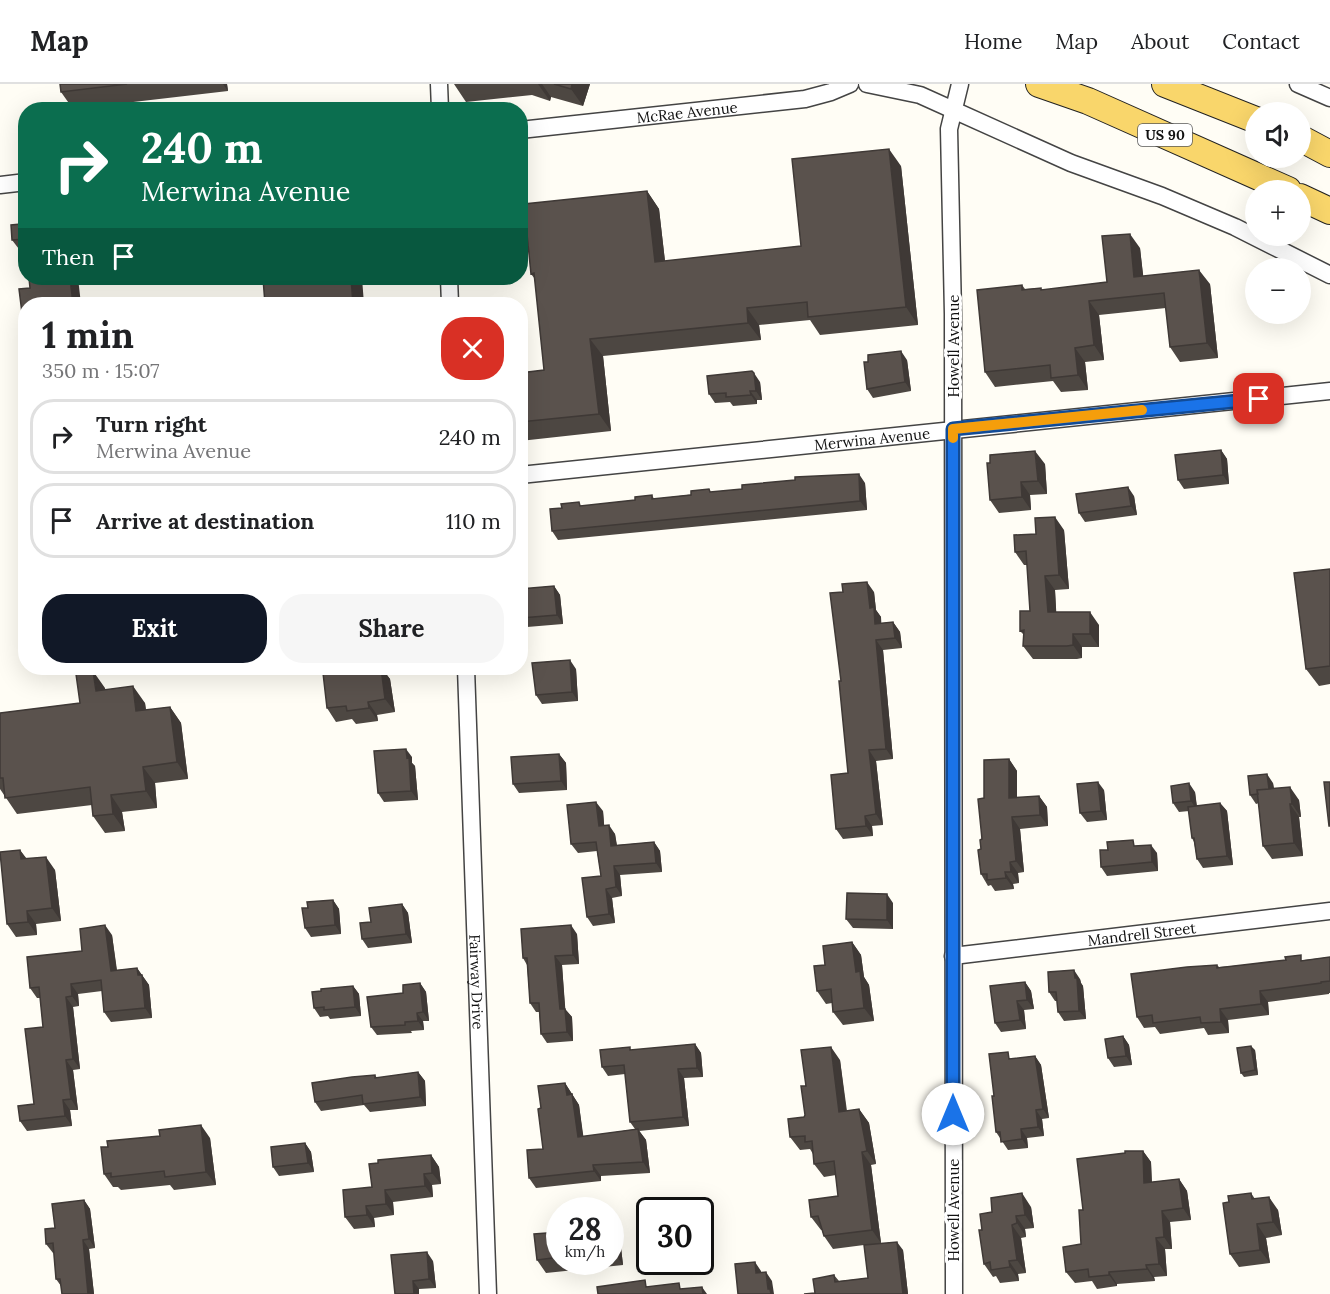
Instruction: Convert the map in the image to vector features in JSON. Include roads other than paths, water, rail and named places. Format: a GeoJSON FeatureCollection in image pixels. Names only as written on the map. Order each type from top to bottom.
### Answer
{"type":"FeatureCollection","features":[{"type":"Feature","properties":{"kind":"main road","name":"US 90"},"geometry":{"type":"LineString","coordinates":[[1039,84],[1088,101],[1266,180]]}},
{"type":"Feature","properties":{"kind":"main road"},"geometry":{"type":"LineString","coordinates":[[1165,84],[1245,116]]}},
{"type":"Feature","properties":{"kind":"main road"},"geometry":{"type":"LineString","coordinates":[[1311,144],[1330,154]]}},
{"type":"Feature","properties":{"kind":"main road"},"geometry":{"type":"LineString","coordinates":[[1311,202],[1330,212]]}},
{"type":"Feature","properties":{"kind":"street"},"geometry":{"type":"LineString","coordinates":[[439,84],[440,102]]}},
{"type":"Feature","properties":{"kind":"street","name":"McRae Avenue"},"geometry":{"type":"LineString","coordinates":[[528,129],[805,99],[850,84]]}},
{"type":"Feature","properties":{"kind":"street"},"geometry":{"type":"LineString","coordinates":[[867,84],[920,95],[1071,163],[1162,196],[1235,227],[1330,275]]}},
{"type":"Feature","properties":{"kind":"street","name":"Howell Avenue"},"geometry":{"type":"LineString","coordinates":[[954,1294],[953,314],[949,129],[960,84]]}},
{"type":"Feature","properties":{"kind":"street"},"geometry":{"type":"LineString","coordinates":[[1298,84],[1330,98]]}},
{"type":"Feature","properties":{"kind":"street"},"geometry":{"type":"LineString","coordinates":[[0,185],[18,183]]}},
{"type":"Feature","properties":{"kind":"street","name":"Merwina Avenue"},"geometry":{"type":"LineString","coordinates":[[528,474],[1330,391]]}},
{"type":"Feature","properties":{"kind":"street","name":"Fairway Drive"},"geometry":{"type":"LineString","coordinates":[[466,675],[488,1294]]}},
{"type":"Feature","properties":{"kind":"street","name":"Mandrell Street"},"geometry":{"type":"LineString","coordinates":[[953,956],[1330,911]]}}]}
